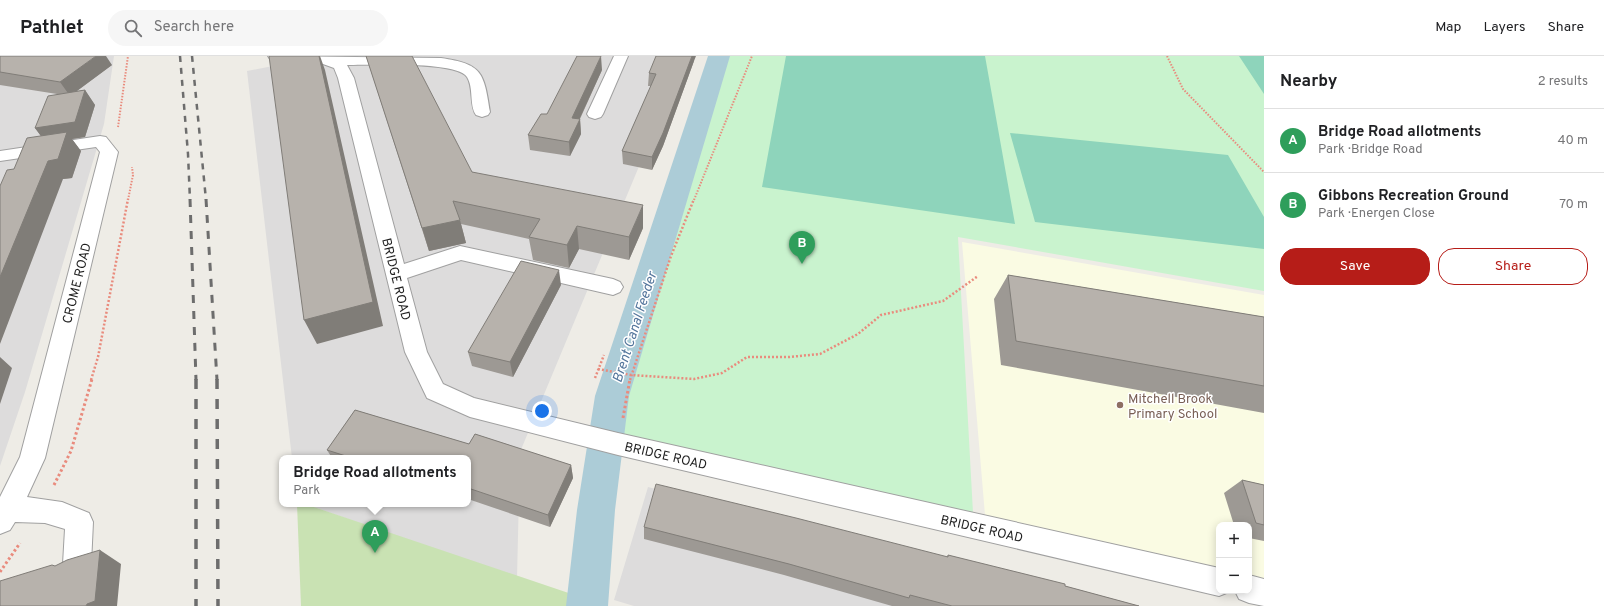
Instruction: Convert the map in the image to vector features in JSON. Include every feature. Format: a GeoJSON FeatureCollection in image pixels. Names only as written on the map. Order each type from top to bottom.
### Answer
{"type":"FeatureCollection","features":[{"type":"Feature","properties":{"kind":"street"},"geometry":{"type":"LineString","coordinates":[[275,56],[324,60],[441,62],[460,64],[471,71],[478,82],[482,112]]}},
{"type":"Feature","properties":{"kind":"street"},"geometry":{"type":"LineString","coordinates":[[595,114],[621,56]]}},
{"type":"Feature","properties":{"kind":"street","name":"BRIDGE ROAD"},"geometry":{"type":"LineString","coordinates":[[324,60],[340,65],[346,78],[416,352],[435,391],[470,407],[618,444],[1216,581]]}},
{"type":"Feature","properties":{"kind":"street","name":"CROME ROAD"},"geometry":{"type":"LineString","coordinates":[[0,156],[100,140],[109,152],[32,458],[4,515]]}},
{"type":"Feature","properties":{"kind":"street"},"geometry":{"type":"LineString","coordinates":[[395,274],[460,253],[613,287]]}},
{"type":"Feature","properties":{"kind":"street"},"geometry":{"type":"LineString","coordinates":[[4,515],[48,512],[68,515],[79,522],[77,564]]}},
{"type":"Feature","properties":{"kind":"street"},"geometry":{"type":"LineString","coordinates":[[1252,590],[1264,593]]}},
{"type":"Feature","properties":{"kind":"path"},"geometry":{"type":"LineString","coordinates":[[126,69],[128,56]]}},
{"type":"Feature","properties":{"kind":"path"},"geometry":{"type":"LineString","coordinates":[[618,444],[631,375],[671,256],[752,56]]}},
{"type":"Feature","properties":{"kind":"path"},"geometry":{"type":"LineString","coordinates":[[1167,56],[1183,89],[1264,172]]}},
{"type":"Feature","properties":{"kind":"path"},"geometry":{"type":"LineString","coordinates":[[598,369],[631,375],[694,379],[722,373],[747,357],[789,357],[820,354],[858,334],[881,315],[942,301],[978,276]]}},
{"type":"Feature","properties":{"kind":"path"},"geometry":{"type":"LineString","coordinates":[[595,378],[604,355]]}},
{"type":"Feature","properties":{"kind":"path"},"geometry":{"type":"LineString","coordinates":[[0,572],[23,540]]}},
{"type":"Feature","properties":{"kind":"shaded area"},"geometry":{"type":"Polygon","coordinates":[[[0,56],[114,56],[104,124],[25,392],[0,466],[0,56]]]}},
{"type":"Feature","properties":{"kind":"shaded area"},"geometry":{"type":"Polygon","coordinates":[[[306,56],[685,56],[520,452],[517,578],[314,507],[471,507],[471,455],[292,455],[247,71],[293,62],[306,56]]]}},
{"type":"Feature","properties":{"kind":"shaded area","name":"Mitchell Brook Primary School"},"geometry":{"type":"Polygon","coordinates":[[[962,242],[1264,295],[1264,580],[1252,578],[1252,522],[1216,522],[1216,569],[985,515],[962,242]]]}},
{"type":"Feature","properties":{"kind":"shaded area"},"geometry":{"type":"Polygon","coordinates":[[[648,487],[1113,606],[634,606],[614,600],[648,487]]]}},
{"type":"Feature","properties":{"kind":"green space"},"geometry":{"type":"Polygon","coordinates":[[[714,56],[1264,56],[1264,291],[958,237],[973,513],[603,431],[604,388],[714,56]]]}},
{"type":"Feature","properties":{"kind":"green space"},"geometry":{"type":"Polygon","coordinates":[[[786,56],[985,56],[1015,224],[762,187],[786,56]]]}},
{"type":"Feature","properties":{"kind":"green space"},"geometry":{"type":"Polygon","coordinates":[[[1239,56],[1264,56],[1264,94],[1239,56]]]}},
{"type":"Feature","properties":{"kind":"green space"},"geometry":{"type":"Polygon","coordinates":[[[1010,133],[1228,155],[1264,217],[1264,249],[1035,222],[1010,133]]]}},
{"type":"Feature","properties":{"kind":"green space"},"geometry":{"type":"Polygon","coordinates":[[[297,507],[314,507],[607,606],[301,606],[297,507]]]}},
{"type":"Feature","properties":{"kind":"building"},"geometry":{"type":"Polygon","coordinates":[[[0,56],[96,56],[60,82],[0,72],[0,56]]]}},
{"type":"Feature","properties":{"kind":"building"},"geometry":{"type":"Polygon","coordinates":[[[269,56],[319,56],[373,302],[304,320],[269,56]]]}},
{"type":"Feature","properties":{"kind":"building"},"geometry":{"type":"Polygon","coordinates":[[[366,56],[412,56],[472,172],[643,205],[629,237],[577,226],[567,245],[529,237],[540,219],[453,201],[460,220],[422,228],[366,56]]]}},
{"type":"Feature","properties":{"kind":"building"},"geometry":{"type":"Polygon","coordinates":[[[577,56],[601,56],[572,118],[580,119],[569,142],[528,135],[541,114],[547,114],[577,56]]]}},
{"type":"Feature","properties":{"kind":"building"},"geometry":{"type":"Polygon","coordinates":[[[656,56],[692,56],[663,133],[652,157],[622,151],[656,74],[649,73],[656,56]]]}},
{"type":"Feature","properties":{"kind":"building"},"geometry":{"type":"Polygon","coordinates":[[[85,90],[75,122],[35,128],[48,96],[85,90]]]}},
{"type":"Feature","properties":{"kind":"building"},"geometry":{"type":"Polygon","coordinates":[[[67,132],[58,159],[48,161],[0,277],[0,186],[7,170],[14,169],[27,138],[67,132]]]}},
{"type":"Feature","properties":{"kind":"building"},"geometry":{"type":"Polygon","coordinates":[[[521,261],[559,270],[510,362],[468,352],[521,261]]]}},
{"type":"Feature","properties":{"kind":"building"},"geometry":{"type":"Polygon","coordinates":[[[1008,275],[1264,317],[1264,386],[1016,341],[1008,275]]]}},
{"type":"Feature","properties":{"kind":"building"},"geometry":{"type":"Polygon","coordinates":[[[355,410],[469,444],[475,434],[571,465],[548,515],[471,489],[471,455],[343,455],[327,450],[355,410]]]}},
{"type":"Feature","properties":{"kind":"building"},"geometry":{"type":"Polygon","coordinates":[[[1242,480],[1264,485],[1264,525],[1256,523],[1242,480]]]}},
{"type":"Feature","properties":{"kind":"building"},"geometry":{"type":"Polygon","coordinates":[[[656,484],[948,557],[948,555],[1065,584],[1065,586],[1139,606],[952,606],[910,595],[909,598],[789,564],[644,527],[656,484]]]}},
{"type":"Feature","properties":{"kind":"building"},"geometry":{"type":"Polygon","coordinates":[[[100,550],[95,601],[87,604],[86,606],[0,606],[0,581],[52,565],[55,566],[67,560],[100,550]]]}},
{"type":"Feature","properties":{"kind":"waterway","name":"Brent Canal Feeder"},"geometry":{"type":"LineString","coordinates":[[587,606],[596,510],[612,396],[719,56]]}},
{"type":"Feature","properties":{"kind":"railway"},"geometry":{"type":"LineString","coordinates":[[180,56],[190,200]]}},
{"type":"Feature","properties":{"kind":"railway"},"geometry":{"type":"LineString","coordinates":[[192,56],[206,200]]}},
{"type":"Feature","properties":{"kind":"railway"},"geometry":{"type":"LineString","coordinates":[[190,199],[196,380]]}},
{"type":"Feature","properties":{"kind":"railway"},"geometry":{"type":"LineString","coordinates":[[206,199],[217,380]]}},
{"type":"Feature","properties":{"kind":"railway"},"geometry":{"type":"LineString","coordinates":[[217,379],[218,606]]}},
{"type":"Feature","properties":{"kind":"railway"},"geometry":{"type":"LineString","coordinates":[[196,380],[196,606]]}},
{"type":"Feature","properties":{"kind":"place","name":"Gibbons Recreation Ground"},"geometry":{"type":"Point","coordinates":[802,264]}},
{"type":"Feature","properties":{"kind":"place","name":"Mitchell Brook Primary School"},"geometry":{"type":"Point","coordinates":[1120,405]}},
{"type":"Feature","properties":{"kind":"place","name":"Bridge Road allotments"},"geometry":{"type":"Point","coordinates":[375,553]}}]}
